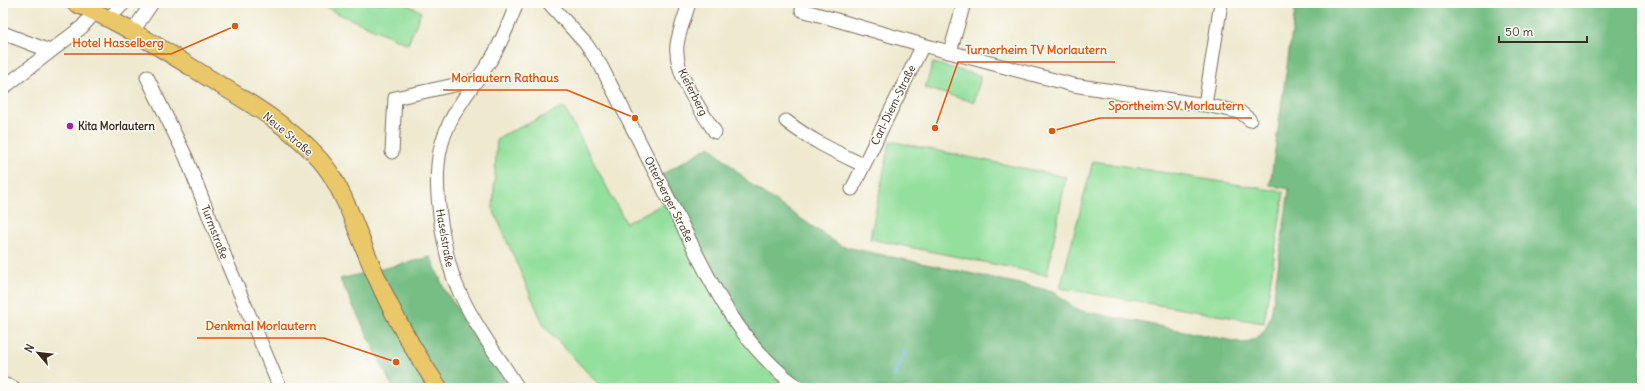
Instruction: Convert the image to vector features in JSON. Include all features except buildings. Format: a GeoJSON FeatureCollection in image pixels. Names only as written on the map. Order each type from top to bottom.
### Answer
{"type":"FeatureCollection","features":[{"type":"Feature","properties":{"kind":"main road","name":"Neue Straße"},"geometry":{"type":"LineString","coordinates":[[75,3],[133,31],[228,89],[278,123],[297,138],[328,171],[347,206],[376,278],[396,318],[416,354],[439,388]]}},
{"type":"Feature","properties":{"kind":"street"},"geometry":{"type":"LineString","coordinates":[[3,88],[82,27],[124,3]]}},
{"type":"Feature","properties":{"kind":"street"},"geometry":{"type":"LineString","coordinates":[[133,31],[152,3]]}},
{"type":"Feature","properties":{"kind":"street","name":"Haselstraße"},"geometry":{"type":"LineString","coordinates":[[517,3],[492,57],[461,102],[449,124],[443,141],[438,165],[438,195],[446,252],[456,285],[469,310],[518,388]]}},
{"type":"Feature","properties":{"kind":"street","name":"Otterberger Straße"},"geometry":{"type":"LineString","coordinates":[[548,3],[586,44],[601,66],[722,302],[743,333],[758,350],[773,366],[800,388]]}},
{"type":"Feature","properties":{"kind":"street","name":"Kieferberg"},"geometry":{"type":"LineString","coordinates":[[689,3],[677,44],[679,66],[701,111],[715,132]]}},
{"type":"Feature","properties":{"kind":"street"},"geometry":{"type":"LineString","coordinates":[[950,52],[964,3]]}},
{"type":"Feature","properties":{"kind":"street"},"geometry":{"type":"LineString","coordinates":[[1205,105],[1217,4]]}},
{"type":"Feature","properties":{"kind":"street"},"geometry":{"type":"LineString","coordinates":[[802,10],[923,45],[1073,85],[1205,105],[1240,112],[1250,120]]}},
{"type":"Feature","properties":{"kind":"street"},"geometry":{"type":"LineString","coordinates":[[3,33],[50,51]]}},
{"type":"Feature","properties":{"kind":"street","name":"Carl-Diem-Straße"},"geometry":{"type":"LineString","coordinates":[[852,189],[923,45]]}},
{"type":"Feature","properties":{"kind":"street","name":"Turmstraße"},"geometry":{"type":"LineString","coordinates":[[147,77],[186,157],[229,267],[280,388]]}},
{"type":"Feature","properties":{"kind":"street"},"geometry":{"type":"LineString","coordinates":[[392,152],[395,98],[477,80]]}},
{"type":"Feature","properties":{"kind":"street"},"geometry":{"type":"LineString","coordinates":[[786,121],[808,138],[863,165]]}},
{"type":"Feature","properties":{"kind":"street"},"geometry":{"type":"LineString","coordinates":[[3,384],[14,388]]}},
{"type":"Feature","properties":{"kind":"green space"},"geometry":{"type":"Polygon","coordinates":[[[314,3],[405,3],[421,12],[408,44],[314,3]]]}},
{"type":"Feature","properties":{"kind":"green space"},"geometry":{"type":"Polygon","coordinates":[[[1296,3],[1642,3],[1642,346],[1640,388],[799,388],[747,338],[658,177],[710,146],[753,186],[841,246],[1053,291],[1077,310],[1244,343],[1256,338],[1264,331],[1272,310],[1289,189],[1270,185],[1296,3]]]}},
{"type":"Feature","properties":{"kind":"green space"},"geometry":{"type":"Polygon","coordinates":[[[933,63],[981,76],[974,102],[925,88],[933,63]]]}},
{"type":"Feature","properties":{"kind":"green space"},"geometry":{"type":"Polygon","coordinates":[[[564,107],[626,223],[669,201],[799,388],[602,388],[544,326],[493,209],[497,138],[564,107]]]}},
{"type":"Feature","properties":{"kind":"green space"},"geometry":{"type":"Polygon","coordinates":[[[890,141],[1066,177],[1047,275],[870,239],[890,141]]]}},
{"type":"Feature","properties":{"kind":"green space"},"geometry":{"type":"Polygon","coordinates":[[[1093,161],[1284,192],[1264,323],[1060,288],[1093,161]]]}},
{"type":"Feature","properties":{"kind":"green space"},"geometry":{"type":"Polygon","coordinates":[[[431,257],[444,289],[510,388],[393,388],[340,279],[431,257]]]}},
{"type":"Feature","properties":{"kind":"waterway"},"geometry":{"type":"LineString","coordinates":[[904,356],[905,352]]}},
{"type":"Feature","properties":{"kind":"waterway"},"geometry":{"type":"LineString","coordinates":[[894,376],[902,360]]}},
{"type":"Feature","properties":{"kind":"place","name":"Hotel Hasselberg"},"geometry":{"type":"Point","coordinates":[235,26]}},
{"type":"Feature","properties":{"kind":"place","name":"Morlautern Rathaus"},"geometry":{"type":"Point","coordinates":[635,118]}},
{"type":"Feature","properties":{"kind":"place","name":"Kita Morlautern"},"geometry":{"type":"Point","coordinates":[70,126]}},
{"type":"Feature","properties":{"kind":"place","name":"Turnerheim TV Morlautern"},"geometry":{"type":"Point","coordinates":[935,128]}},
{"type":"Feature","properties":{"kind":"place","name":"Sportheim SV Morlautern"},"geometry":{"type":"Point","coordinates":[1052,131]}},
{"type":"Feature","properties":{"kind":"place","name":"Denkmal Morlautern"},"geometry":{"type":"Point","coordinates":[396,362]}}]}
